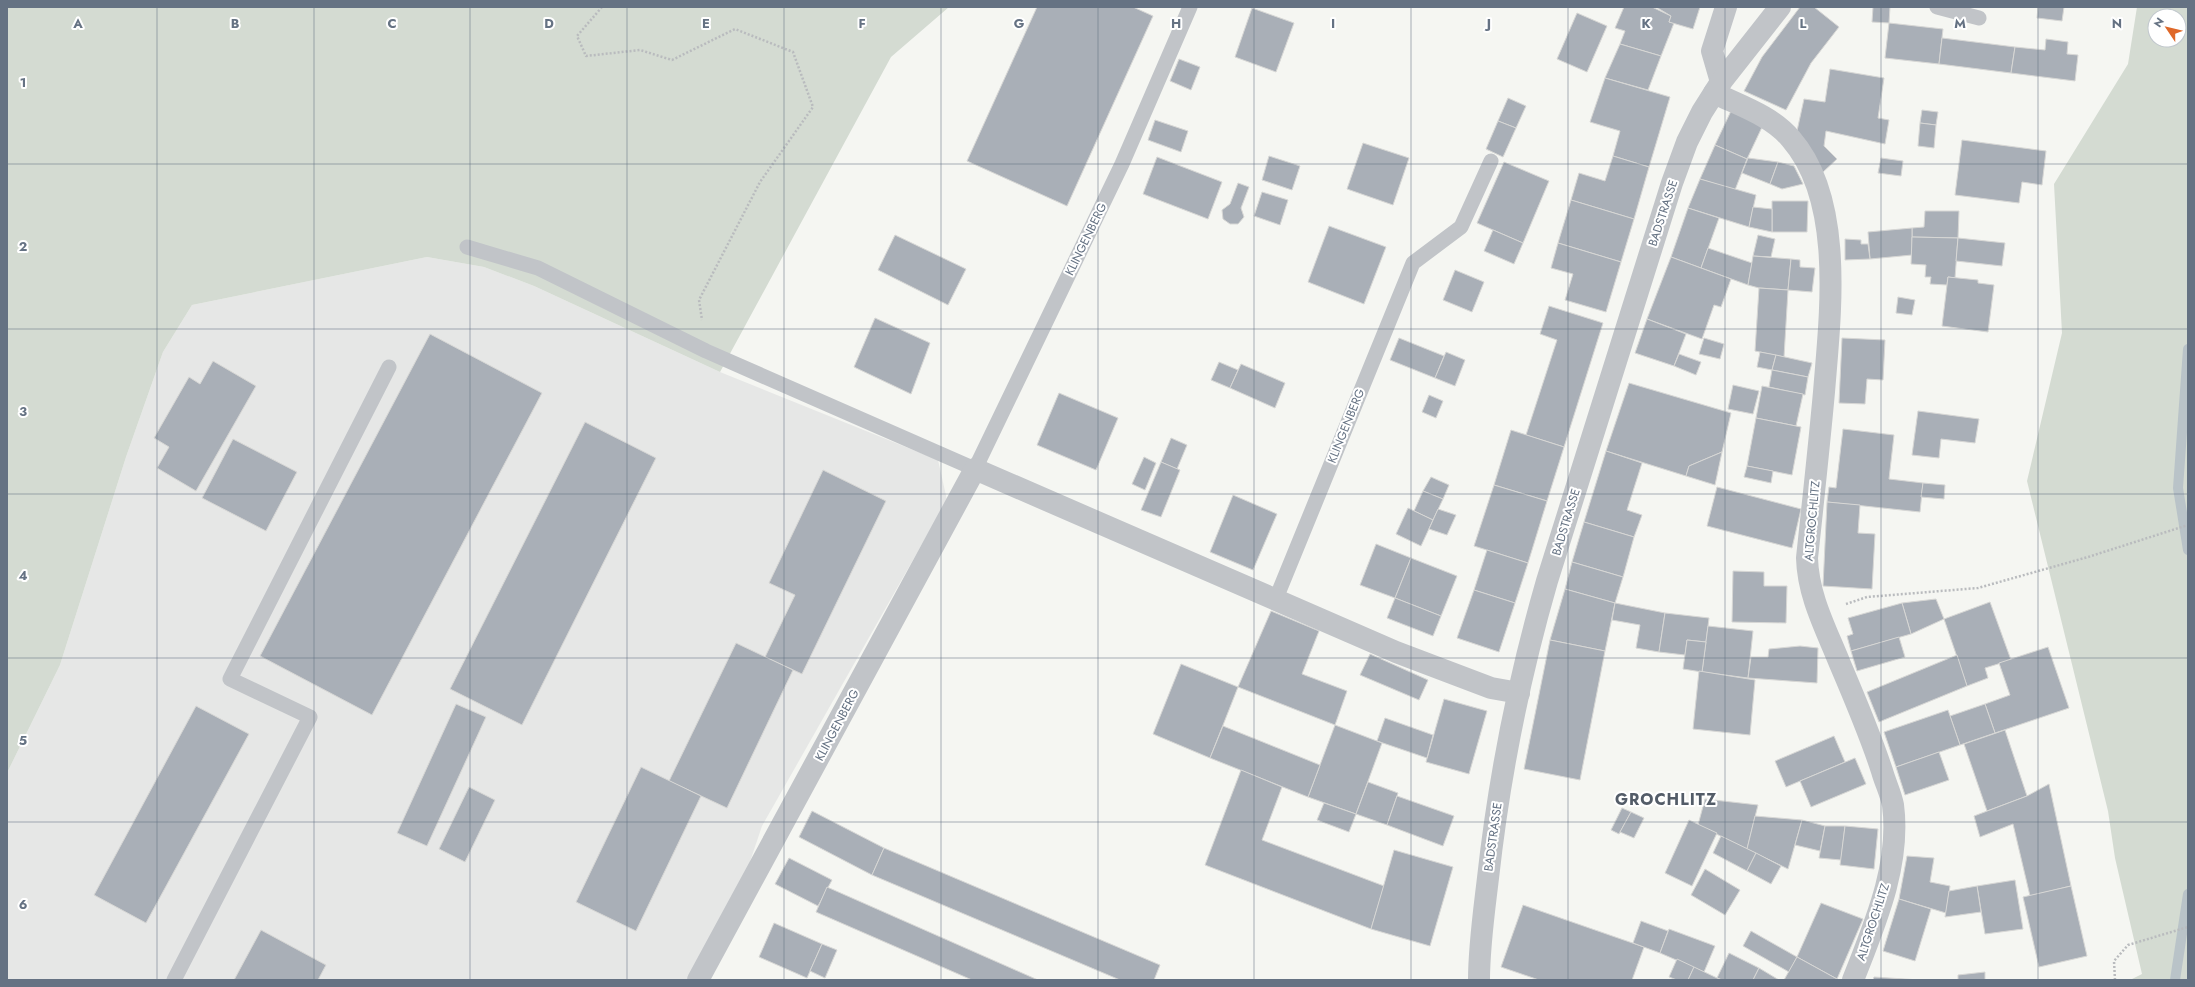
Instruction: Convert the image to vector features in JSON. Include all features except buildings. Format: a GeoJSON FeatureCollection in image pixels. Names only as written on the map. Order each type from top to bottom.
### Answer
{"type":"FeatureCollection","features":[{"type":"Feature","properties":{"kind":"street"},"geometry":{"type":"LineString","coordinates":[[1718,87],[1712,50],[1726,7]]}},
{"type":"Feature","properties":{"kind":"street","name":"BADSTRASSE"},"geometry":{"type":"LineString","coordinates":[[1479,980],[1494,826],[1519,693],[1546,588],[1672,182],[1692,130],[1718,87],[1780,7]]}},
{"type":"Feature","properties":{"kind":"street","name":"ALTGROCHLITZ"},"geometry":{"type":"LineString","coordinates":[[1718,87],[1771,120],[1793,140],[1818,184],[1828,239],[1831,285],[1830,319],[1807,558],[1809,582],[1819,612],[1870,736],[1892,804],[1893,843],[1889,872],[1881,906],[1853,980]]}},
{"type":"Feature","properties":{"kind":"street"},"geometry":{"type":"LineString","coordinates":[[975,469],[1275,601],[1396,652],[1491,688],[1519,693]]}},
{"type":"Feature","properties":{"kind":"street","name":"KLINGENBERG"},"geometry":{"type":"LineString","coordinates":[[698,980],[975,469]]}},
{"type":"Feature","properties":{"kind":"lane","name":"KLINGENBERG"},"geometry":{"type":"LineString","coordinates":[[975,469],[1122,164],[1190,7]]}},
{"type":"Feature","properties":{"kind":"lane"},"geometry":{"type":"LineString","coordinates":[[1937,7],[1979,18]]}},
{"type":"Feature","properties":{"kind":"lane","name":"KLINGENBERG"},"geometry":{"type":"LineString","coordinates":[[1275,601],[1413,263],[1461,227],[1491,161]]}},
{"type":"Feature","properties":{"kind":"lane"},"geometry":{"type":"LineString","coordinates":[[467,247],[538,268],[706,351],[975,469]]}},
{"type":"Feature","properties":{"kind":"lane"},"geometry":{"type":"LineString","coordinates":[[174,980],[310,717],[230,679],[389,367]]}},
{"type":"Feature","properties":{"kind":"path"},"geometry":{"type":"LineString","coordinates":[[602,7],[577,36],[586,56],[640,50],[672,60],[735,29],[793,52],[813,107],[760,182],[699,300],[706,351]]}},
{"type":"Feature","properties":{"kind":"path"},"geometry":{"type":"LineString","coordinates":[[1819,612],[1867,597],[1978,588],[2088,557],[2188,525]]}},
{"type":"Feature","properties":{"kind":"path"},"geometry":{"type":"LineString","coordinates":[[2114,980],[2114,961],[2128,945],[2188,927]]}},
{"type":"Feature","properties":{"kind":"shaded area"},"geometry":{"type":"Polygon","coordinates":[[[7,7],[949,7],[891,57],[720,372],[534,286],[484,267],[427,257],[192,305],[163,352],[126,457],[60,665],[7,773],[7,7]]]}},
{"type":"Feature","properties":{"kind":"shaded area"},"geometry":{"type":"Polygon","coordinates":[[[2137,7],[2188,7],[2188,980],[2130,980],[2142,974],[2115,858],[2108,811],[2027,481],[2062,333],[2054,184],[2128,64],[2137,7]]]}},
{"type":"Feature","properties":{"kind":"shaded area"},"geometry":{"type":"Polygon","coordinates":[[[427,257],[484,267],[534,286],[720,372],[938,460],[947,500],[762,826],[710,980],[7,980],[7,773],[60,665],[126,457],[163,352],[192,305],[427,257]]]}},
{"type":"Feature","properties":{"kind":"waterway"},"geometry":{"type":"LineString","coordinates":[[2188,349],[2178,488],[2188,550]]}},
{"type":"Feature","properties":{"kind":"waterway"},"geometry":{"type":"LineString","coordinates":[[2175,980],[2188,894]]}},
{"type":"Feature","properties":{"kind":"district","name":"GROCHLITZ"},"geometry":{"type":"Point","coordinates":[1666,799]}}]}
